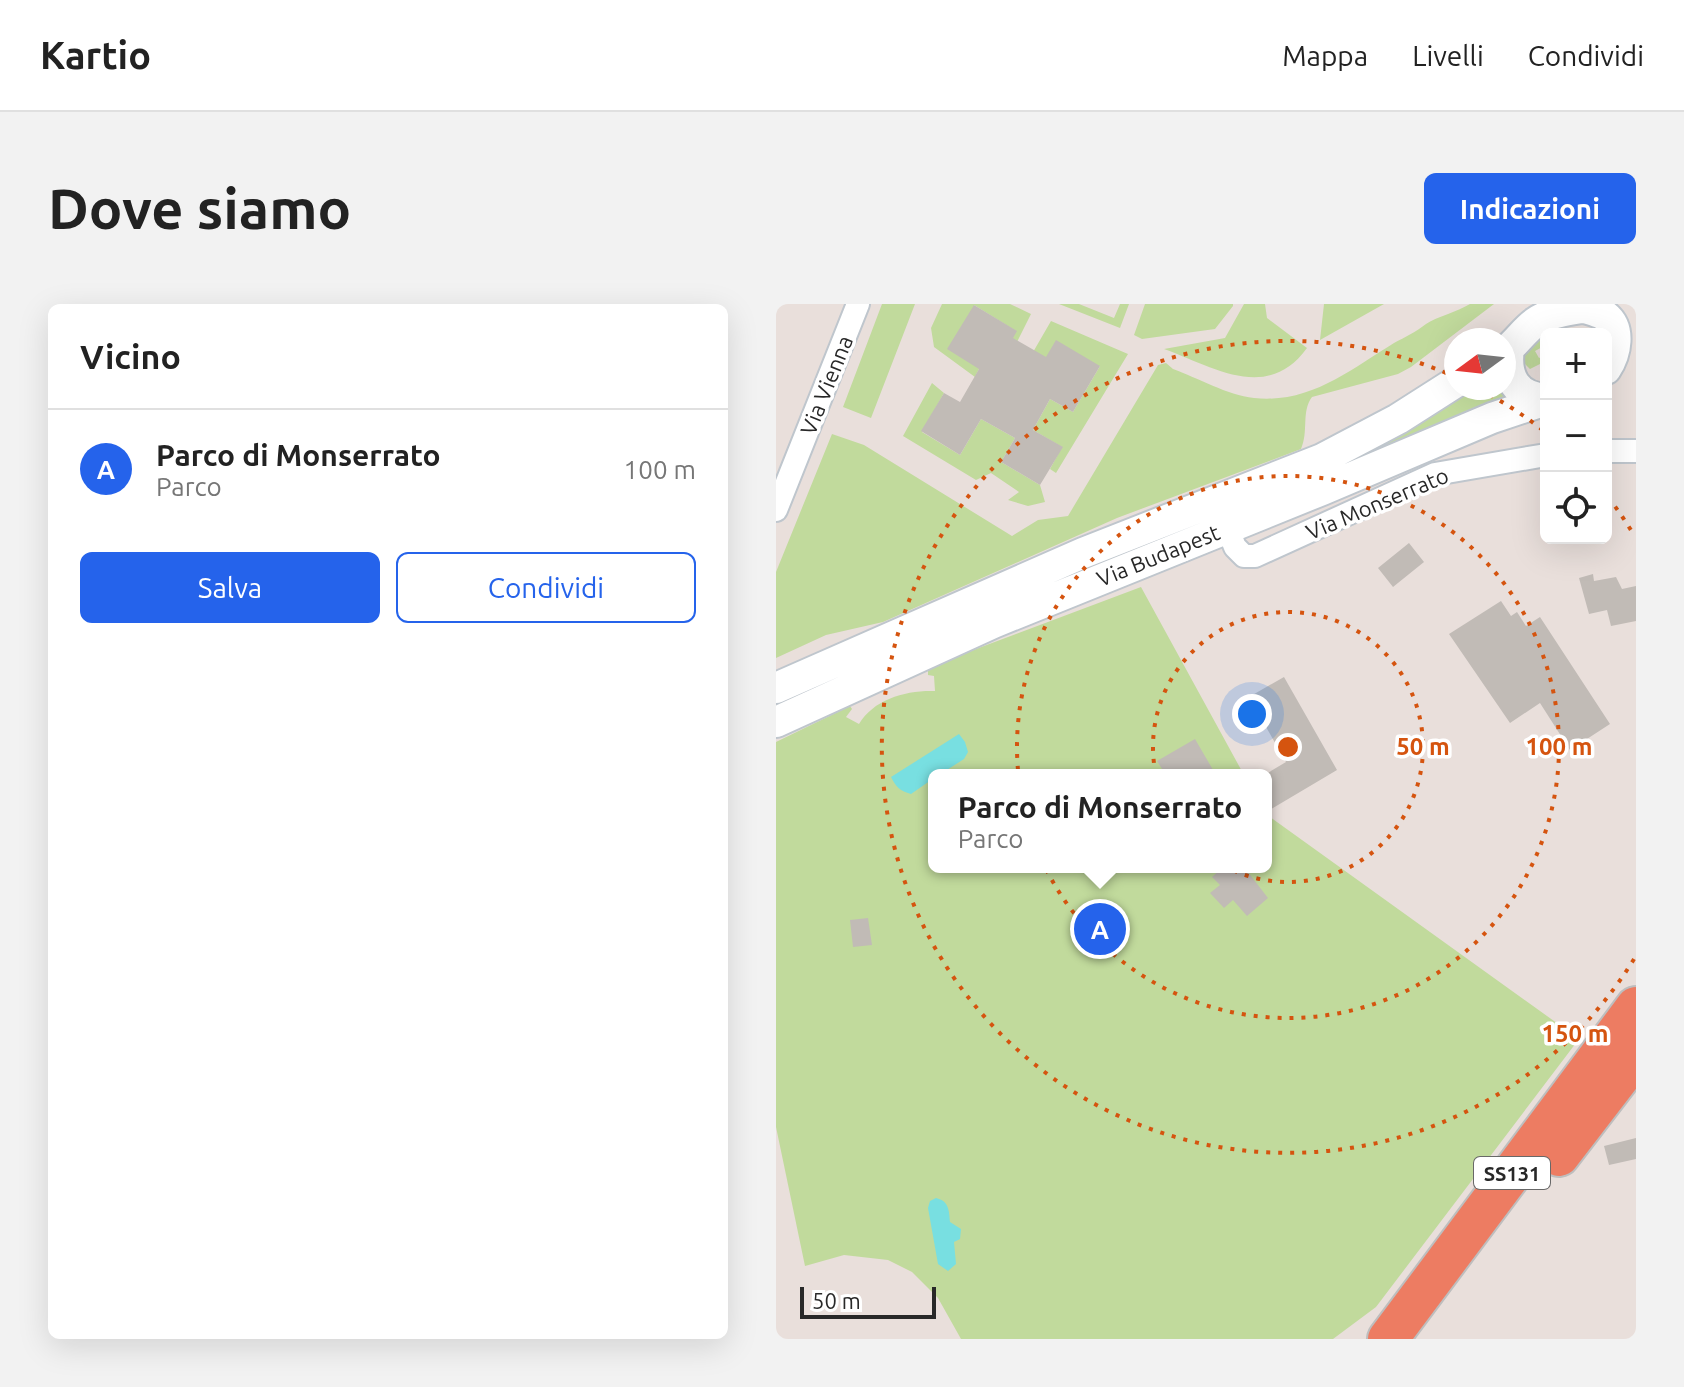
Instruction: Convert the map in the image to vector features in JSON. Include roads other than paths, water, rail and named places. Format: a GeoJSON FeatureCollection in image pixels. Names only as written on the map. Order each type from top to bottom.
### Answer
{"type":"FeatureCollection","features":[{"type":"Feature","properties":{"kind":"highway","name":"SS131"},"geometry":{"type":"LineString","coordinates":[[1388,1339],[1636,1007]]}},
{"type":"Feature","properties":{"kind":"highway","name":"SS131"},"geometry":{"type":"LineString","coordinates":[[1416,1339],[1636,1056]]}},
{"type":"Feature","properties":{"kind":"main road"},"geometry":{"type":"LineString","coordinates":[[1516,341],[1546,316],[1557,311],[1591,306],[1614,329],[1612,360]]}},
{"type":"Feature","properties":{"kind":"main road"},"geometry":{"type":"LineString","coordinates":[[1612,366],[1636,350]]}},
{"type":"Feature","properties":{"kind":"main road"},"geometry":{"type":"LineString","coordinates":[[1516,385],[1523,394],[1540,398]]}},
{"type":"Feature","properties":{"kind":"main road","name":"Via Budapest"},"geometry":{"type":"LineString","coordinates":[[776,688],[1083,553],[1322,459],[1398,419],[1444,390]]}},
{"type":"Feature","properties":{"kind":"main road","name":"Via Budapest"},"geometry":{"type":"LineString","coordinates":[[776,722],[993,623],[1492,418],[1540,402]]}},
{"type":"Feature","properties":{"kind":"street","name":"Via Vienna"},"geometry":{"type":"LineString","coordinates":[[776,510],[858,304]]}},
{"type":"Feature","properties":{"kind":"street"},"geometry":{"type":"LineString","coordinates":[[1612,451],[1636,451]]}},
{"type":"Feature","properties":{"kind":"street","name":"Via Monserrato"},"geometry":{"type":"LineString","coordinates":[[1227,527],[1235,547],[1244,556],[1255,556],[1435,474],[1540,456]]}},
{"type":"Feature","properties":{"kind":"water"},"geometry":{"type":"Polygon","coordinates":[[[959,734],[965,742],[968,752],[964,759],[948,769],[928,769],[928,782],[911,794],[901,790],[891,777],[959,734]]]}},
{"type":"Feature","properties":{"kind":"water"},"geometry":{"type":"Polygon","coordinates":[[[936,1198],[946,1204],[950,1222],[961,1229],[960,1239],[954,1242],[956,1264],[948,1271],[938,1264],[928,1208],[930,1201],[936,1198]]]}},
{"type":"Feature","properties":{"kind":"place","name":"Parco di Monserrato"},"geometry":{"type":"Point","coordinates":[1100,929]}}]}
